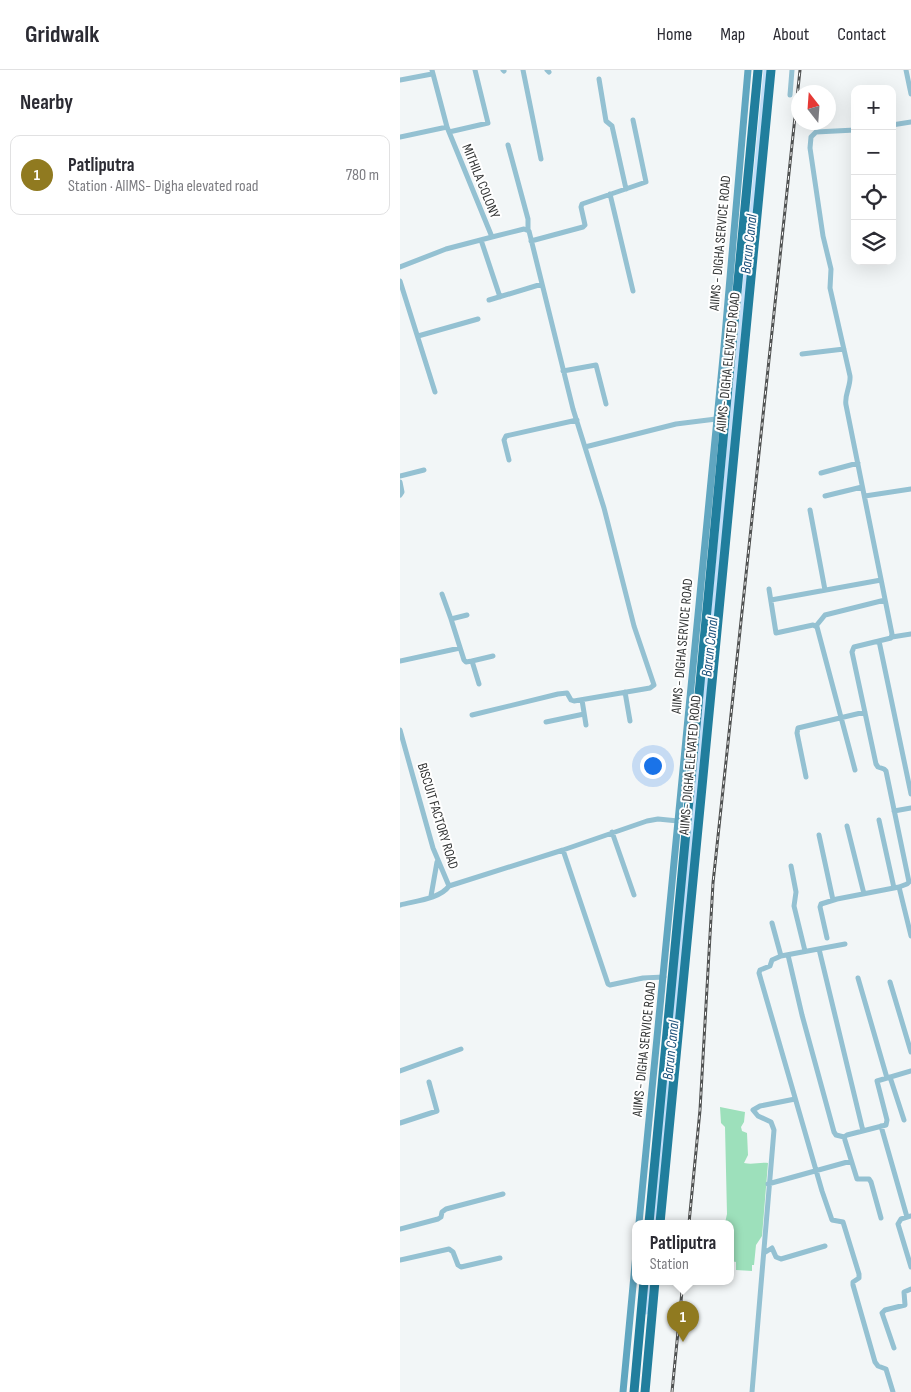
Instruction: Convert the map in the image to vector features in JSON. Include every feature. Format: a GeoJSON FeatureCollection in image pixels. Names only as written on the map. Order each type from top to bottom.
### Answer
{"type":"FeatureCollection","features":[{"type":"Feature","properties":{"kind":"highway","name":"AIIMS- DIGHA ELEVATED ROAD"},"geometry":{"type":"LineString","coordinates":[[649,1220],[758,70]]}},
{"type":"Feature","properties":{"kind":"highway","name":"AIIMS- DIGHA ELEVATED ROAD"},"geometry":{"type":"LineString","coordinates":[[660,1220],[771,70]]}},
{"type":"Feature","properties":{"kind":"highway"},"geometry":{"type":"LineString","coordinates":[[634,1392],[644,1285]]}},
{"type":"Feature","properties":{"kind":"highway"},"geometry":{"type":"LineString","coordinates":[[645,1392],[655,1285]]}},
{"type":"Feature","properties":{"kind":"main road","name":"AIIMS - DIGHA SERVICE ROAD"},"geometry":{"type":"LineString","coordinates":[[638,1220],[664,977],[727,319],[748,70]]}},
{"type":"Feature","properties":{"kind":"main road"},"geometry":{"type":"LineString","coordinates":[[623,1392],[633,1285]]}},
{"type":"Feature","properties":{"kind":"street"},"geometry":{"type":"LineString","coordinates":[[400,137],[488,123],[475,70]]}},
{"type":"Feature","properties":{"kind":"street"},"geometry":{"type":"LineString","coordinates":[[524,70],[541,160]]}},
{"type":"Feature","properties":{"kind":"street"},"geometry":{"type":"LineString","coordinates":[[790,94],[792,70]]}},
{"type":"Feature","properties":{"kind":"street"},"geometry":{"type":"LineString","coordinates":[[906,70],[911,94]]}},
{"type":"Feature","properties":{"kind":"street"},"geometry":{"type":"LineString","coordinates":[[400,80],[432,72]]}},
{"type":"Feature","properties":{"kind":"street","name":"MITHILA COLONY"},"geometry":{"type":"LineString","coordinates":[[400,267],[446,249],[492,237],[448,130],[432,72]]}},
{"type":"Feature","properties":{"kind":"street"},"geometry":{"type":"LineString","coordinates":[[599,79],[606,121],[612,126],[626,189]]}},
{"type":"Feature","properties":{"kind":"street"},"geometry":{"type":"LineString","coordinates":[[531,241],[584,226],[582,204],[646,181],[633,120]]}},
{"type":"Feature","properties":{"kind":"street"},"geometry":{"type":"LineString","coordinates":[[896,124],[911,122]]}},
{"type":"Feature","properties":{"kind":"street"},"geometry":{"type":"LineString","coordinates":[[851,130],[816,132],[811,137],[810,144],[831,269],[830,288],[851,380],[845,402],[892,636]]}},
{"type":"Feature","properties":{"kind":"street"},"geometry":{"type":"LineString","coordinates":[[472,715],[558,694],[567,693],[572,701],[650,688],[654,685],[634,626],[604,508],[563,371],[528,230],[528,219],[508,145]]}},
{"type":"Feature","properties":{"kind":"street"},"geometry":{"type":"LineString","coordinates":[[610,194],[633,291]]}},
{"type":"Feature","properties":{"kind":"street"},"geometry":{"type":"LineString","coordinates":[[492,237],[524,229],[528,230]]}},
{"type":"Feature","properties":{"kind":"street"},"geometry":{"type":"LineString","coordinates":[[481,240],[500,297]]}},
{"type":"Feature","properties":{"kind":"street"},"geometry":{"type":"LineString","coordinates":[[400,281],[436,392]]}},
{"type":"Feature","properties":{"kind":"street"},"geometry":{"type":"LineString","coordinates":[[489,300],[542,284]]}},
{"type":"Feature","properties":{"kind":"street"},"geometry":{"type":"LineString","coordinates":[[418,336],[478,319]]}},
{"type":"Feature","properties":{"kind":"street"},"geometry":{"type":"LineString","coordinates":[[802,354],[844,349]]}},
{"type":"Feature","properties":{"kind":"street"},"geometry":{"type":"LineString","coordinates":[[563,371],[596,365],[606,404]]}},
{"type":"Feature","properties":{"kind":"street"},"geometry":{"type":"LineString","coordinates":[[585,447],[676,424],[716,419]]}},
{"type":"Feature","properties":{"kind":"street"},"geometry":{"type":"LineString","coordinates":[[509,460],[504,440],[506,436],[577,420]]}},
{"type":"Feature","properties":{"kind":"street"},"geometry":{"type":"LineString","coordinates":[[822,473],[858,463]]}},
{"type":"Feature","properties":{"kind":"street"},"geometry":{"type":"LineString","coordinates":[[400,476],[424,470]]}},
{"type":"Feature","properties":{"kind":"street"},"geometry":{"type":"LineString","coordinates":[[400,482],[402,492],[400,495]]}},
{"type":"Feature","properties":{"kind":"street"},"geometry":{"type":"LineString","coordinates":[[825,496],[862,487]]}},
{"type":"Feature","properties":{"kind":"street"},"geometry":{"type":"LineString","coordinates":[[864,496],[911,489]]}},
{"type":"Feature","properties":{"kind":"street"},"geometry":{"type":"LineString","coordinates":[[810,510],[825,590]]}},
{"type":"Feature","properties":{"kind":"street"},"geometry":{"type":"LineString","coordinates":[[771,600],[881,580]]}},
{"type":"Feature","properties":{"kind":"street"},"geometry":{"type":"LineString","coordinates":[[769,589],[776,632],[816,626],[825,615],[885,600]]}},
{"type":"Feature","properties":{"kind":"street"},"geometry":{"type":"LineString","coordinates":[[442,594],[465,662],[493,656]]}},
{"type":"Feature","properties":{"kind":"street"},"geometry":{"type":"LineString","coordinates":[[451,619],[468,615]]}},
{"type":"Feature","properties":{"kind":"street"},"geometry":{"type":"LineString","coordinates":[[816,626],[855,770]]}},
{"type":"Feature","properties":{"kind":"street"},"geometry":{"type":"LineString","coordinates":[[827,938],[820,905],[833,900],[909,884],[886,771],[876,764],[852,650],[854,647],[892,636],[911,634]]}},
{"type":"Feature","properties":{"kind":"street"},"geometry":{"type":"LineString","coordinates":[[879,641],[911,794]]}},
{"type":"Feature","properties":{"kind":"street"},"geometry":{"type":"LineString","coordinates":[[400,662],[460,648]]}},
{"type":"Feature","properties":{"kind":"street"},"geometry":{"type":"LineString","coordinates":[[472,661],[479,684]]}},
{"type":"Feature","properties":{"kind":"street"},"geometry":{"type":"LineString","coordinates":[[625,692],[630,721]]}},
{"type":"Feature","properties":{"kind":"street"},"geometry":{"type":"LineString","coordinates":[[582,700],[586,725]]}},
{"type":"Feature","properties":{"kind":"street"},"geometry":{"type":"LineString","coordinates":[[806,777],[798,730],[802,727],[865,712]]}},
{"type":"Feature","properties":{"kind":"street"},"geometry":{"type":"LineString","coordinates":[[546,722],[584,714]]}},
{"type":"Feature","properties":{"kind":"street","name":"BISCUIT FACTORY ROAD"},"geometry":{"type":"LineString","coordinates":[[400,730],[438,860],[449,886],[442,892],[432,896],[400,905]]}},
{"type":"Feature","properties":{"kind":"street"},"geometry":{"type":"LineString","coordinates":[[894,811],[911,808]]}},
{"type":"Feature","properties":{"kind":"street"},"geometry":{"type":"LineString","coordinates":[[449,886],[653,819],[678,821]]}},
{"type":"Feature","properties":{"kind":"street"},"geometry":{"type":"LineString","coordinates":[[878,820],[911,936]]}},
{"type":"Feature","properties":{"kind":"street"},"geometry":{"type":"LineString","coordinates":[[847,826],[864,894]]}},
{"type":"Feature","properties":{"kind":"street"},"geometry":{"type":"LineString","coordinates":[[612,832],[634,895]]}},
{"type":"Feature","properties":{"kind":"street"},"geometry":{"type":"LineString","coordinates":[[819,835],[833,900]]}},
{"type":"Feature","properties":{"kind":"street"},"geometry":{"type":"LineString","coordinates":[[563,850],[608,984],[643,978],[664,977]]}},
{"type":"Feature","properties":{"kind":"street"},"geometry":{"type":"LineString","coordinates":[[432,896],[438,860]]}},
{"type":"Feature","properties":{"kind":"street"},"geometry":{"type":"LineString","coordinates":[[791,866],[796,892],[794,906],[805,951]]}},
{"type":"Feature","properties":{"kind":"street"},"geometry":{"type":"LineString","coordinates":[[772,923],[781,956]]}},
{"type":"Feature","properties":{"kind":"street"},"geometry":{"type":"LineString","coordinates":[[845,944],[781,956],[772,960],[770,966],[760,970],[759,973],[815,1170],[832,1220],[842,1221],[844,1224],[859,1274],[859,1278],[853,1282],[853,1285],[872,1354],[876,1366],[886,1368],[893,1392]]}},
{"type":"Feature","properties":{"kind":"street"},"geometry":{"type":"LineString","coordinates":[[818,949],[863,1131]]}},
{"type":"Feature","properties":{"kind":"street"},"geometry":{"type":"LineString","coordinates":[[788,954],[802,1015],[836,1134],[844,1137],[886,1125],[887,1122],[877,1082],[911,1071]]}},
{"type":"Feature","properties":{"kind":"street"},"geometry":{"type":"LineString","coordinates":[[858,978],[888,1077],[904,1120]]}},
{"type":"Feature","properties":{"kind":"street"},"geometry":{"type":"LineString","coordinates":[[890,982],[911,1052]]}},
{"type":"Feature","properties":{"kind":"street"},"geometry":{"type":"LineString","coordinates":[[400,1071],[461,1049]]}},
{"type":"Feature","properties":{"kind":"street"},"geometry":{"type":"LineString","coordinates":[[400,1123],[437,1111],[429,1082]]}},
{"type":"Feature","properties":{"kind":"street"},"geometry":{"type":"LineString","coordinates":[[752,1392],[773,1126],[769,1120],[758,1116],[753,1110],[760,1106],[795,1099]]}},
{"type":"Feature","properties":{"kind":"street"},"geometry":{"type":"LineString","coordinates":[[881,1126],[909,1216],[900,1220],[898,1224],[911,1267]]}},
{"type":"Feature","properties":{"kind":"street"},"geometry":{"type":"LineString","coordinates":[[844,1137],[857,1179],[869,1180],[871,1182],[881,1218]]}},
{"type":"Feature","properties":{"kind":"street"},"geometry":{"type":"LineString","coordinates":[[768,1184],[851,1161]]}},
{"type":"Feature","properties":{"kind":"street"},"geometry":{"type":"LineString","coordinates":[[400,1229],[438,1219],[446,1209],[503,1194]]}},
{"type":"Feature","properties":{"kind":"street"},"geometry":{"type":"LineString","coordinates":[[764,1253],[772,1248],[776,1257],[781,1259],[825,1246]]}},
{"type":"Feature","properties":{"kind":"street"},"geometry":{"type":"LineString","coordinates":[[400,1260],[449,1249],[453,1252],[458,1265],[461,1267],[500,1258]]}},
{"type":"Feature","properties":{"kind":"street"},"geometry":{"type":"LineString","coordinates":[[894,1348],[882,1313],[885,1310],[904,1305],[906,1303],[904,1292],[911,1289]]}},
{"type":"Feature","properties":{"kind":"green space"},"geometry":{"type":"Polygon","coordinates":[[[720,1107],[745,1112],[744,1122],[741,1127],[742,1131],[747,1133],[748,1155],[744,1163],[768,1163],[762,1236],[756,1245],[752,1271],[736,1270],[736,1262],[734,1262],[734,1220],[726,1220],[725,1127],[721,1123],[720,1107]]]}},
{"type":"Feature","properties":{"kind":"waterway","name":"Barun Canal"},"geometry":{"type":"LineString","coordinates":[[654,1220],[766,70]]}},
{"type":"Feature","properties":{"kind":"waterway","name":"Barun Canal"},"geometry":{"type":"LineString","coordinates":[[646,1312],[649,1285]]}},
{"type":"Feature","properties":{"kind":"railway"},"geometry":{"type":"LineString","coordinates":[[689,1220],[700,1110],[713,883],[800,70]]}},
{"type":"Feature","properties":{"kind":"railway"},"geometry":{"type":"LineString","coordinates":[[672,1392],[683,1285]]}},
{"type":"Feature","properties":{"kind":"place","name":"Patliputra"},"geometry":{"type":"Point","coordinates":[683,1342]}}]}
